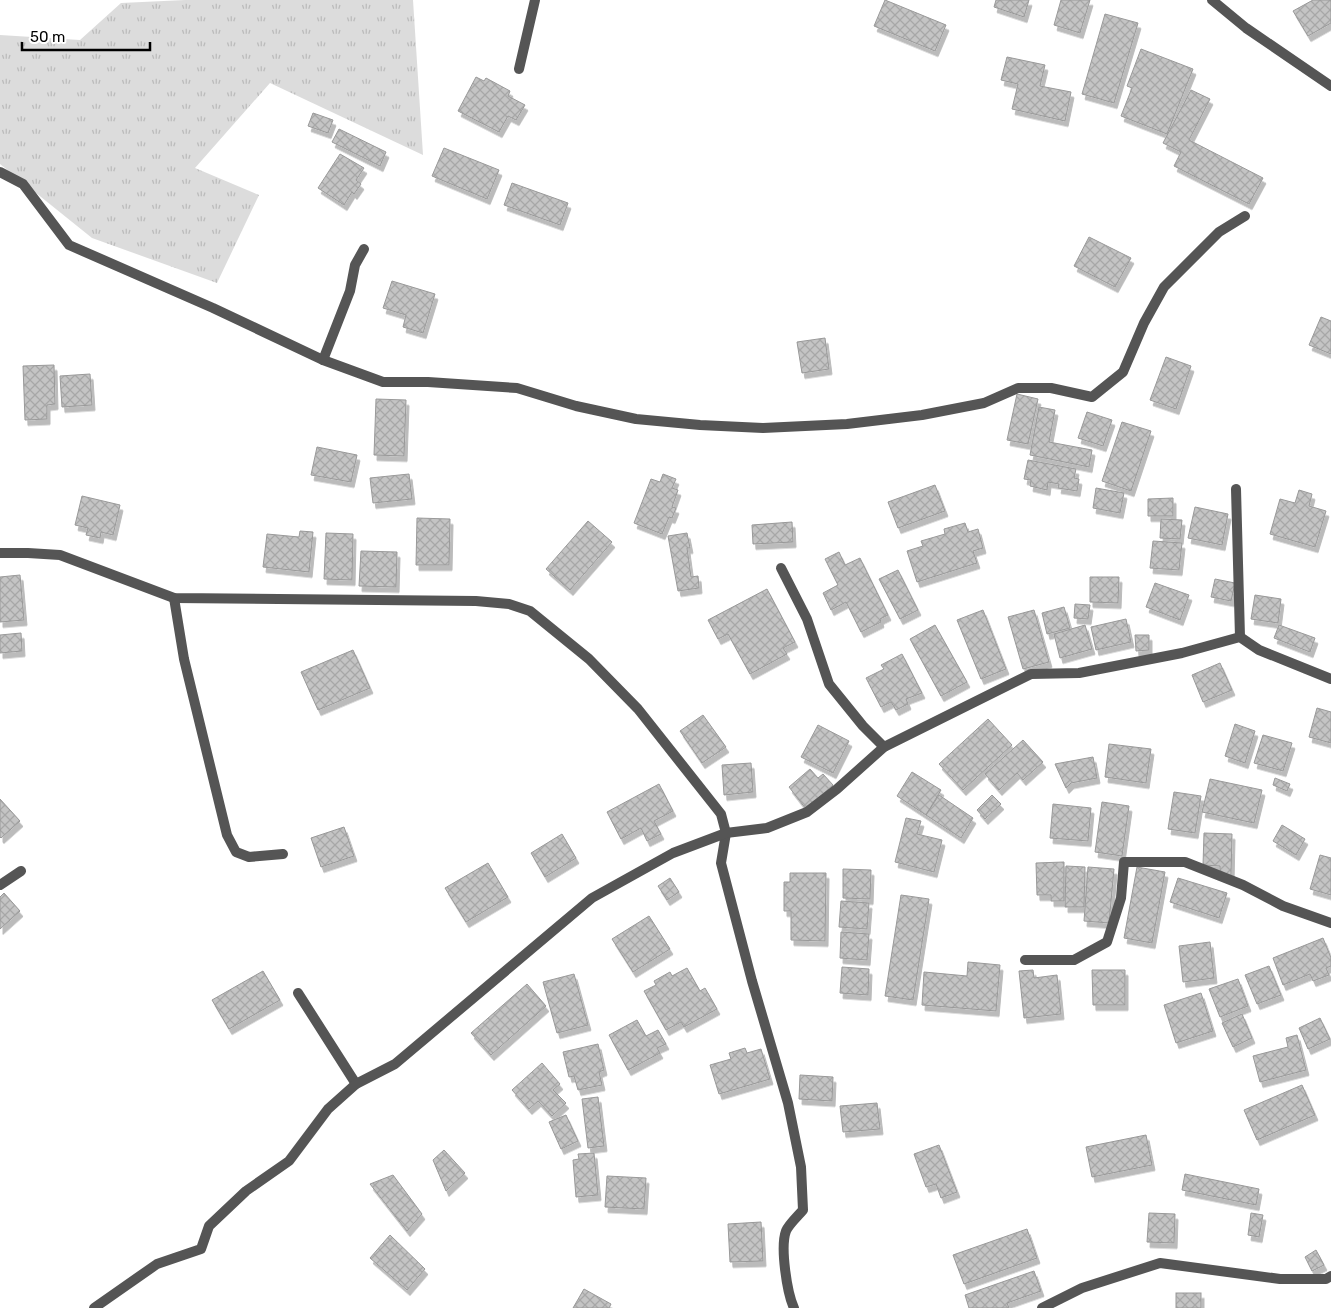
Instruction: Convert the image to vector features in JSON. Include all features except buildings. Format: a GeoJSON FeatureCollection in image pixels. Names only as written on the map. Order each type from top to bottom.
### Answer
{"type":"FeatureCollection","features":[{"type":"Feature","properties":{"kind":"street"},"geometry":{"type":"LineString","coordinates":[[518,69],[535,0]]}},
{"type":"Feature","properties":{"kind":"street"},"geometry":{"type":"LineString","coordinates":[[1212,0],[1246,28],[1331,86]]}},
{"type":"Feature","properties":{"kind":"street"},"geometry":{"type":"LineString","coordinates":[[0,172],[23,184],[69,245],[213,308],[323,360],[383,382],[428,382],[517,388],[576,406],[628,417],[700,426],[764,428],[847,424],[922,415],[984,403],[1018,388],[1050,388],[1092,397],[1123,372],[1144,323],[1164,287],[1219,232],[1245,216]]}},
{"type":"Feature","properties":{"kind":"street"},"geometry":{"type":"LineString","coordinates":[[323,360],[350,291],[355,265],[364,249]]}},
{"type":"Feature","properties":{"kind":"street"},"geometry":{"type":"LineString","coordinates":[[1236,489],[1240,637]]}},
{"type":"Feature","properties":{"kind":"street"},"geometry":{"type":"LineString","coordinates":[[0,553],[28,552],[60,555],[174,598],[476,601],[509,604],[530,611],[589,659],[638,710],[721,814],[726,834],[721,863],[752,981],[788,1102],[801,1167],[803,1210],[786,1231],[784,1263],[790,1299],[794,1308]]}},
{"type":"Feature","properties":{"kind":"street"},"geometry":{"type":"LineString","coordinates":[[781,568],[807,619],[829,684],[863,726],[884,748]]}},
{"type":"Feature","properties":{"kind":"street"},"geometry":{"type":"LineString","coordinates":[[174,598],[184,659],[227,835],[236,852],[248,857],[284,854]]}},
{"type":"Feature","properties":{"kind":"street"},"geometry":{"type":"LineString","coordinates":[[94,1308],[157,1264],[201,1249],[209,1226],[246,1191],[289,1161],[328,1109],[356,1084],[395,1064],[592,898],[673,854],[726,834],[767,828],[806,812],[837,789],[884,748],[1031,674],[1078,673],[1182,653],[1240,637],[1259,650],[1331,679]]}},
{"type":"Feature","properties":{"kind":"street"},"geometry":{"type":"LineString","coordinates":[[1025,960],[1074,960],[1107,942],[1122,898],[1124,862],[1185,862],[1243,885],[1284,906],[1331,923]]}},
{"type":"Feature","properties":{"kind":"street"},"geometry":{"type":"LineString","coordinates":[[0,885],[21,871]]}},
{"type":"Feature","properties":{"kind":"street"},"geometry":{"type":"LineString","coordinates":[[298,992],[356,1084]]}},
{"type":"Feature","properties":{"kind":"street"},"geometry":{"type":"LineString","coordinates":[[1042,1308],[1082,1288],[1160,1263],[1280,1279],[1326,1279],[1331,1276]]}},
{"type":"Feature","properties":{"kind":"green space"},"geometry":{"type":"Polygon","coordinates":[[[185,0],[413,0],[423,155],[270,83],[195,168],[259,195],[217,283],[92,238],[0,164],[0,35],[80,40],[121,3],[185,0]]]}}]}
